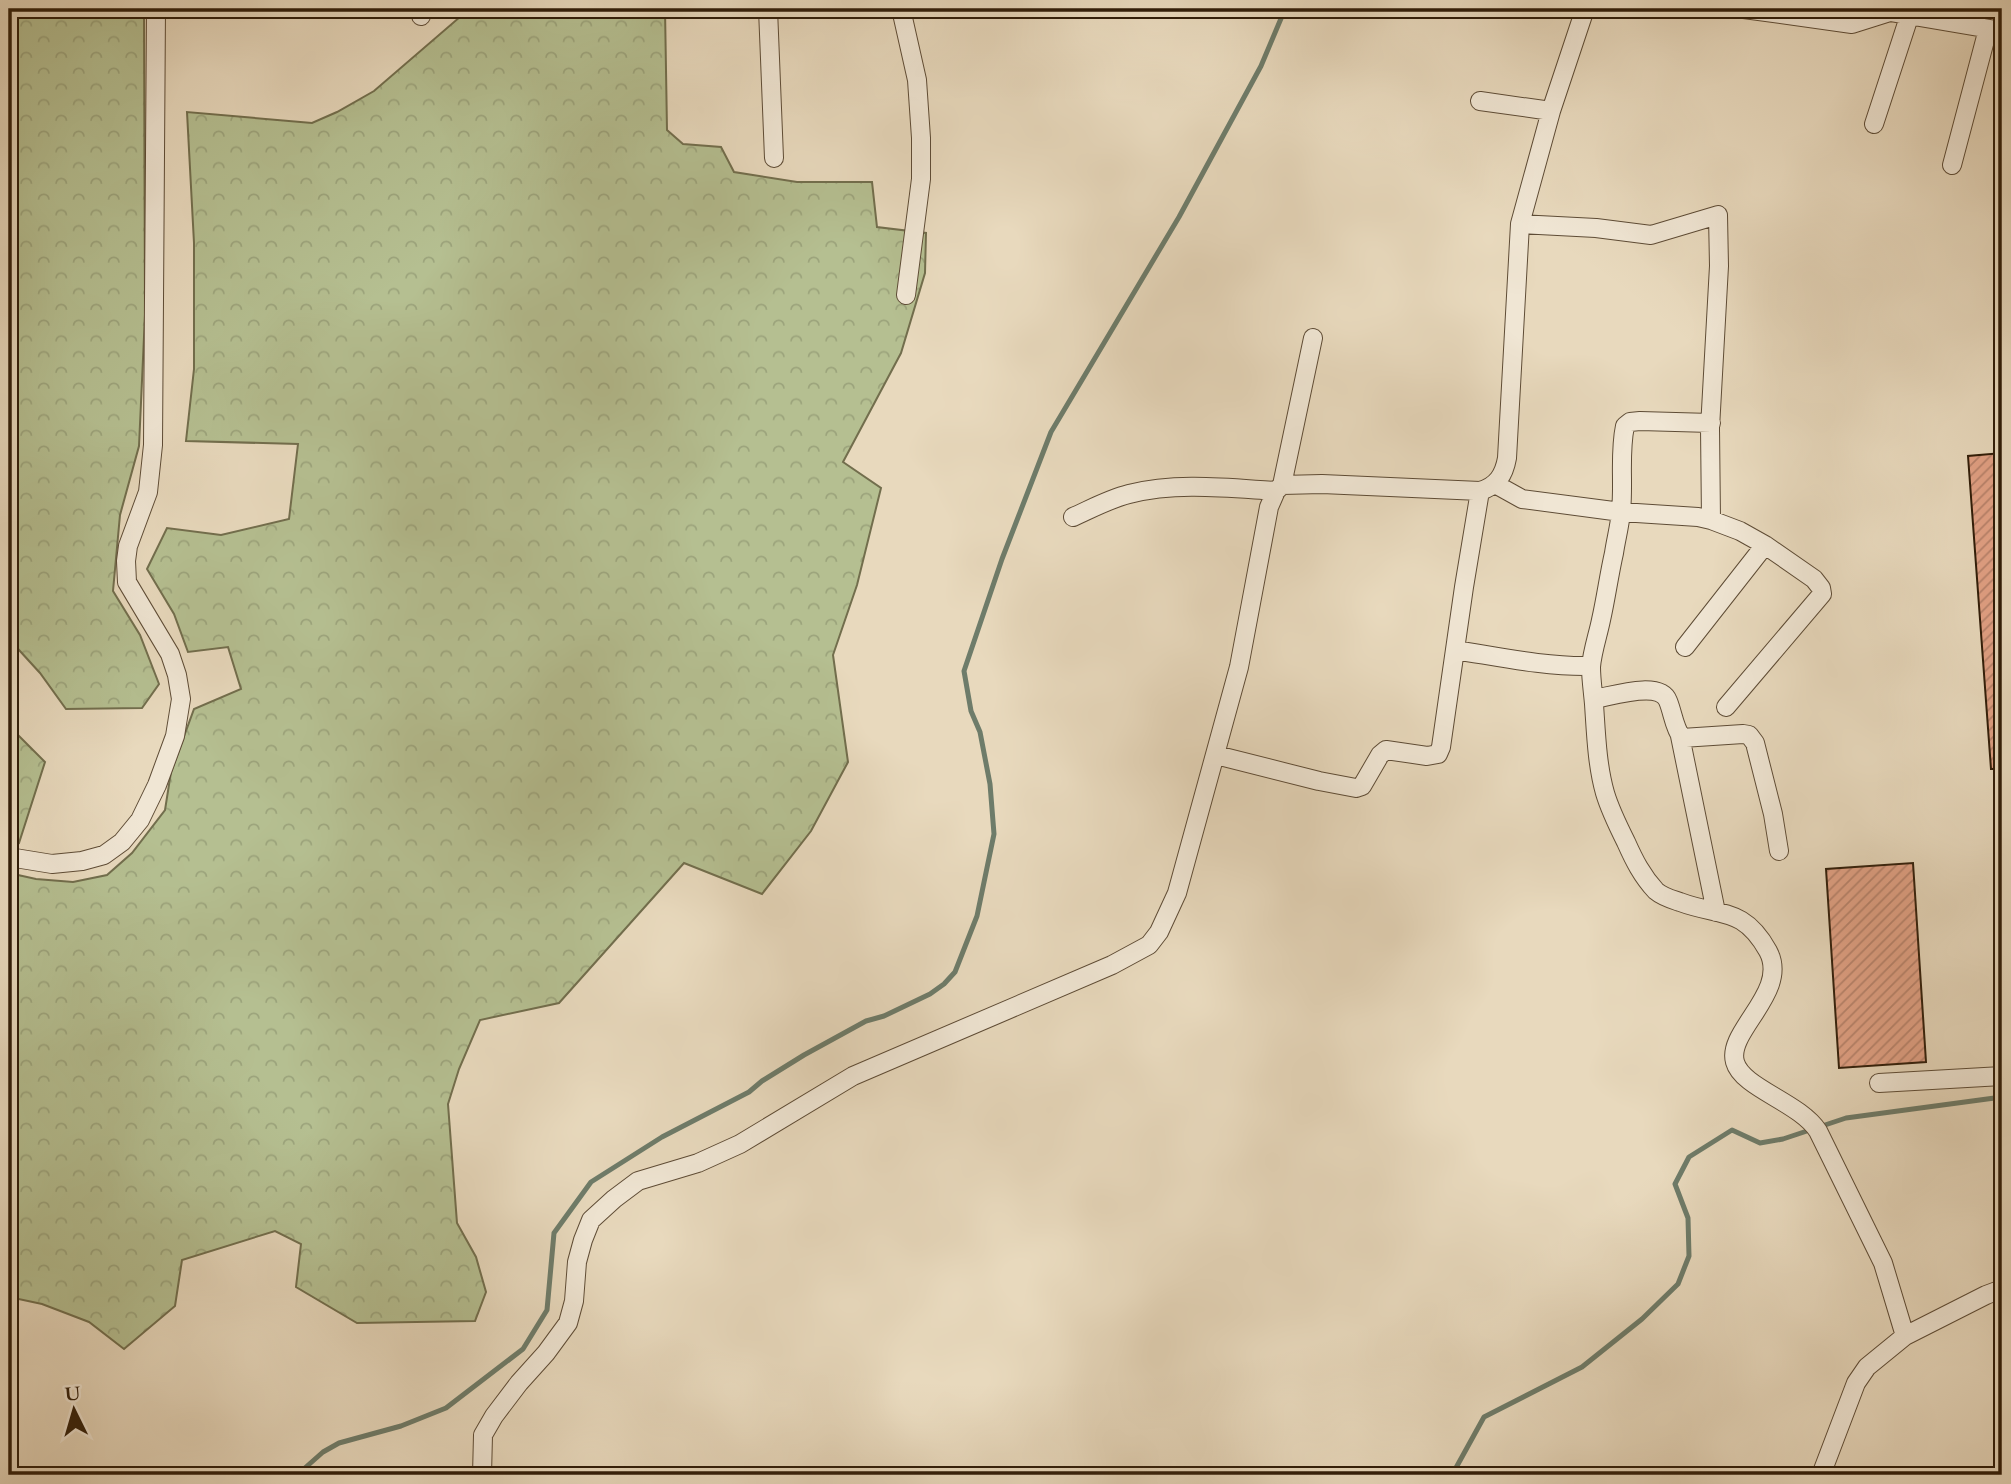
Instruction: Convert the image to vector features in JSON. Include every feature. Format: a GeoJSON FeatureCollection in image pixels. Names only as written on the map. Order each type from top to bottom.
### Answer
{"type":"FeatureCollection","features":[{"type":"Feature","properties":{"kind":"street"},"geometry":{"type":"LineString","coordinates":[[9,857],[52,864],[82,861],[103,855],[122,842],[140,820],[156,785],[174,736],[181,699],[170,654],[127,582],[126,561],[128,545],[148,492],[153,444],[156,9]]}},
{"type":"Feature","properties":{"kind":"street"},"geometry":{"type":"LineString","coordinates":[[768,9],[774,158]]}},
{"type":"Feature","properties":{"kind":"street"},"geometry":{"type":"LineString","coordinates":[[901,9],[917,80],[921,165],[906,295]]}},
{"type":"Feature","properties":{"kind":"street"},"geometry":{"type":"LineString","coordinates":[[1216,755],[1356,788],[1362,786],[1380,755],[1386,750],[1427,756],[1438,754],[1455,650],[1488,488],[1505,467],[1507,458],[1520,224],[1551,111],[1585,9]]}},
{"type":"Feature","properties":{"kind":"street"},"geometry":{"type":"LineString","coordinates":[[1744,9],[1827,14],[1852,24],[1872,13],[1890,12],[1995,30],[1952,165]]}},
{"type":"Feature","properties":{"kind":"street"},"geometry":{"type":"LineString","coordinates":[[1874,124],[1909,17]]}},
{"type":"Feature","properties":{"kind":"street"},"geometry":{"type":"LineString","coordinates":[[1480,101],[1551,111]]}},
{"type":"Feature","properties":{"kind":"street"},"geometry":{"type":"LineString","coordinates":[[1520,224],[1651,234],[1718,215],[1719,266],[1711,424],[1711,520]]}},
{"type":"Feature","properties":{"kind":"street"},"geometry":{"type":"LineString","coordinates":[[482,1475],[483,1435],[519,1383],[568,1323],[583,1240],[591,1220],[614,1199],[638,1181],[709,1159],[740,1144],[853,1076],[1112,965],[1149,945],[1160,932],[1177,893],[1239,667],[1269,507],[1279,488],[1313,338]]}},
{"type":"Feature","properties":{"kind":"street"},"geometry":{"type":"LineString","coordinates":[[1711,424],[1640,421],[1630,422],[1625,426],[1621,512],[1591,666],[1605,791],[1636,863],[1662,896],[1699,909],[1728,913],[1748,925],[1769,953],[1770,987],[1738,1041],[1733,1053],[1735,1062],[1746,1079],[1789,1104],[1815,1126],[1883,1264],[1905,1336]]}},
{"type":"Feature","properties":{"kind":"street"},"geometry":{"type":"LineString","coordinates":[[1073,517],[1131,494],[1188,486],[1279,488],[1322,484],[1488,488],[1522,499],[1711,520],[1740,531],[1765,545],[1814,579],[1822,594],[1726,707]]}},
{"type":"Feature","properties":{"kind":"street"},"geometry":{"type":"LineString","coordinates":[[1685,647],[1765,545]]}},
{"type":"Feature","properties":{"kind":"street"},"geometry":{"type":"LineString","coordinates":[[1455,650],[1568,667],[1591,666]]}},
{"type":"Feature","properties":{"kind":"street"},"geometry":{"type":"LineString","coordinates":[[1594,699],[1648,690],[1660,691],[1667,697],[1680,736],[1716,912]]}},
{"type":"Feature","properties":{"kind":"street"},"geometry":{"type":"LineString","coordinates":[[1680,736],[1685,739],[1743,734],[1753,738],[1773,814],[1779,851]]}},
{"type":"Feature","properties":{"kind":"street"},"geometry":{"type":"LineString","coordinates":[[1879,1083],[2002,1076]]}},
{"type":"Feature","properties":{"kind":"street"},"geometry":{"type":"LineString","coordinates":[[1821,1475],[1861,1375],[1905,1336],[2002,1289]]}},
{"type":"Feature","properties":{"kind":"green space"},"geometry":{"type":"Polygon","coordinates":[[[9,9],[144,9],[145,315],[139,446],[120,515],[113,591],[140,635],[159,684],[142,708],[66,709],[40,673],[9,639],[9,9]]]}},
{"type":"Feature","properties":{"kind":"green space"},"geometry":{"type":"Polygon","coordinates":[[[476,9],[665,9],[667,130],[683,144],[721,147],[734,172],[797,182],[872,182],[877,227],[926,233],[925,273],[901,353],[843,462],[881,488],[857,585],[833,655],[848,762],[811,831],[762,894],[684,863],[559,1003],[480,1020],[459,1069],[448,1104],[457,1223],[476,1257],[486,1292],[475,1321],[357,1323],[296,1287],[301,1244],[275,1231],[182,1260],[175,1306],[124,1349],[89,1322],[42,1304],[9,1297],[9,873],[36,879],[73,882],[107,875],[132,853],[165,810],[171,772],[194,709],[241,689],[228,647],[188,652],[174,614],[147,569],[167,528],[221,535],[289,519],[298,444],[186,441],[194,369],[194,243],[187,112],[312,123],[374,91],[461,16],[476,9]]]}},
{"type":"Feature","properties":{"kind":"green space"},"geometry":{"type":"Polygon","coordinates":[[[9,726],[45,762],[19,843],[9,840],[9,726]]]}},
{"type":"Feature","properties":{"kind":"building"},"geometry":{"type":"Polygon","coordinates":[[[2002,453],[2002,769],[1991,769],[1968,456],[2002,453]]]}},
{"type":"Feature","properties":{"kind":"building"},"geometry":{"type":"Polygon","coordinates":[[[1913,863],[1926,1062],[1839,1068],[1826,869],[1913,863]]]}},
{"type":"Feature","properties":{"kind":"waterway"},"geometry":{"type":"LineString","coordinates":[[297,1475],[323,1452],[339,1443],[401,1426],[446,1408],[523,1349],[547,1310],[554,1233],[591,1182],[662,1137],[749,1092],[804,1055],[866,1021],[884,1016],[930,994],[955,972],[977,916],[994,834],[990,784],[980,732],[971,711],[964,671],[1002,559],[1051,432],[1179,217],[1261,66],[1285,9]]}},
{"type":"Feature","properties":{"kind":"waterway"},"geometry":{"type":"LineString","coordinates":[[1452,1475],[1484,1417],[1582,1367],[1642,1319],[1678,1284],[1689,1256],[1688,1218],[1675,1184],[1689,1157],[1732,1130],[1760,1143],[1783,1139],[1846,1118],[2002,1097]]}}]}
